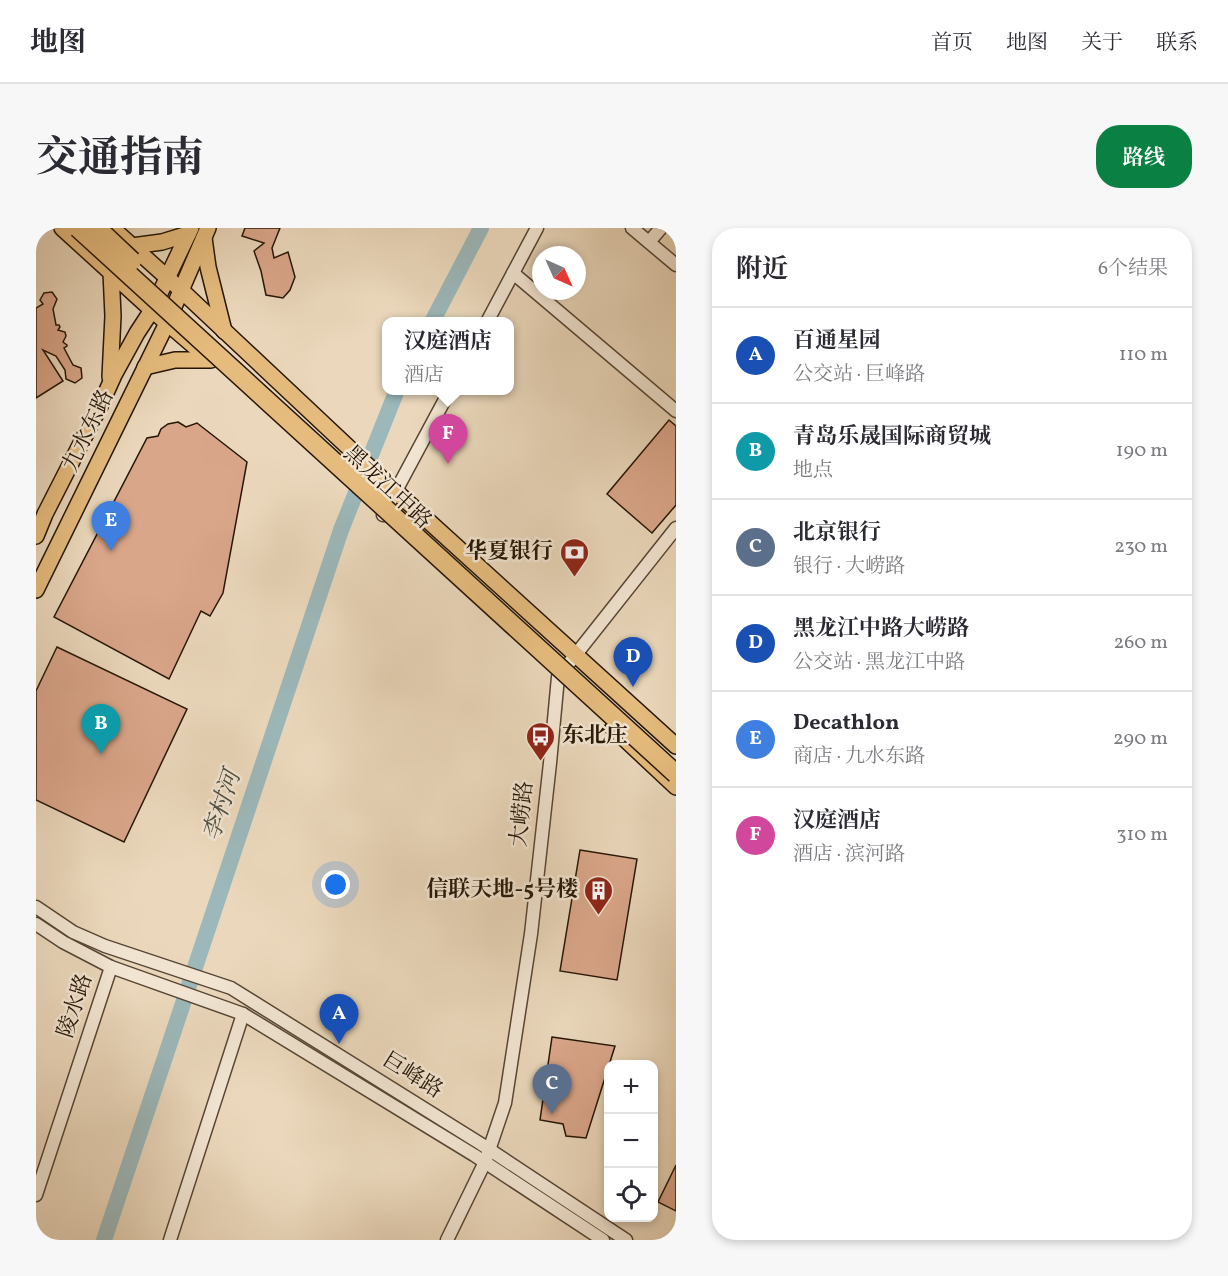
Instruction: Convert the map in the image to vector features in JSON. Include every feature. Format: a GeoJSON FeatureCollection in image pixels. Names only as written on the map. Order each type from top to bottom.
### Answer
{"type":"FeatureCollection","features":[{"type":"Feature","properties":{"kind":"highway","name":"黑龙江中路"},"geometry":{"type":"LineString","coordinates":[[78,228],[676,774]]}},
{"type":"Feature","properties":{"kind":"highway","name":"黑龙江中路"},"geometry":{"type":"LineString","coordinates":[[97,228],[676,758]]}},
{"type":"Feature","properties":{"kind":"main road","name":"黑龙江中路"},"geometry":{"type":"LineString","coordinates":[[62,228],[290,431],[676,787]]}},
{"type":"Feature","properties":{"kind":"main road","name":"黑龙江中路"},"geometry":{"type":"LineString","coordinates":[[112,228],[381,478],[676,746]]}},
{"type":"Feature","properties":{"kind":"main road"},"geometry":{"type":"LineString","coordinates":[[132,246],[162,242],[189,231]]}},
{"type":"Feature","properties":{"kind":"main road","name":"九水东路"},"geometry":{"type":"LineString","coordinates":[[36,536],[41,511],[100,406],[137,333],[152,310],[189,231]]}},
{"type":"Feature","properties":{"kind":"main road"},"geometry":{"type":"LineString","coordinates":[[206,233],[208,267],[224,331]]}},
{"type":"Feature","properties":{"kind":"main road","name":"九水东路"},"geometry":{"type":"LineString","coordinates":[[36,590],[167,323],[206,233]]}},
{"type":"Feature","properties":{"kind":"main road"},"geometry":{"type":"LineString","coordinates":[[110,384],[113,327],[111,272]]}},
{"type":"Feature","properties":{"kind":"main road"},"geometry":{"type":"LineString","coordinates":[[145,367],[175,360],[211,360]]}},
{"type":"Feature","properties":{"kind":"street"},"geometry":{"type":"LineString","coordinates":[[489,317],[537,228]]}},
{"type":"Feature","properties":{"kind":"street"},"geometry":{"type":"LineString","coordinates":[[632,228],[676,265]]}},
{"type":"Feature","properties":{"kind":"street"},"geometry":{"type":"LineString","coordinates":[[649,242],[661,228]]}},
{"type":"Feature","properties":{"kind":"street"},"geometry":{"type":"LineString","coordinates":[[513,273],[676,411]]}},
{"type":"Feature","properties":{"kind":"street"},"geometry":{"type":"LineString","coordinates":[[382,516],[447,395]]}},
{"type":"Feature","properties":{"kind":"street","name":"大崂路"},"geometry":{"type":"LineString","coordinates":[[447,1240],[487,1156],[505,1103],[531,934],[558,677],[676,528]]}},
{"type":"Feature","properties":{"kind":"street","name":"巨峰路"},"geometry":{"type":"LineString","coordinates":[[36,907],[73,932],[105,946],[231,988],[487,1156],[603,1240]]}},
{"type":"Feature","properties":{"kind":"street","name":"巨峰路"},"geometry":{"type":"LineString","coordinates":[[36,924],[63,942],[111,967],[243,1014],[626,1240]]}},
{"type":"Feature","properties":{"kind":"street","name":"陵水路"},"geometry":{"type":"LineString","coordinates":[[36,1195],[111,967]]}},
{"type":"Feature","properties":{"kind":"street"},"geometry":{"type":"LineString","coordinates":[[170,1240],[243,1014]]}},
{"type":"Feature","properties":{"kind":"building"},"geometry":{"type":"Polygon","coordinates":[[[245,228],[280,228],[272,248],[274,258],[288,252],[295,277],[290,290],[283,298],[266,295],[254,251],[264,243],[242,236],[245,228]]]}},
{"type":"Feature","properties":{"kind":"building"},"geometry":{"type":"Polygon","coordinates":[[[52,292],[57,299],[53,309],[56,325],[59,325],[58,330],[65,332],[66,336],[63,342],[67,346],[64,348],[73,365],[81,368],[82,378],[75,383],[66,379],[65,370],[56,356],[43,350],[63,381],[36,398],[36,308],[43,304],[40,300],[44,293],[52,292]]]}},
{"type":"Feature","properties":{"kind":"building"},"geometry":{"type":"Polygon","coordinates":[[[669,420],[676,426],[676,505],[652,533],[607,494],[669,420]]]}},
{"type":"Feature","properties":{"kind":"building"},"geometry":{"type":"Polygon","coordinates":[[[178,422],[186,427],[197,423],[247,462],[223,593],[210,616],[201,611],[169,679],[54,617],[147,438],[158,436],[161,429],[168,424],[178,422]]]}},
{"type":"Feature","properties":{"kind":"building"},"geometry":{"type":"Polygon","coordinates":[[[57,647],[187,709],[124,842],[36,800],[36,691],[57,647]]]}},
{"type":"Feature","properties":{"kind":"building","name":"信联天地-5号楼"},"geometry":{"type":"Polygon","coordinates":[[[580,850],[637,859],[617,980],[560,971],[580,850]]]}},
{"type":"Feature","properties":{"kind":"building"},"geometry":{"type":"Polygon","coordinates":[[[552,1037],[615,1046],[611,1060],[604,1060],[604,1081],[586,1138],[566,1136],[563,1124],[540,1120],[552,1037]]]}},
{"type":"Feature","properties":{"kind":"building"},"geometry":{"type":"Polygon","coordinates":[[[676,1165],[676,1211],[658,1202],[676,1165]]]}},
{"type":"Feature","properties":{"kind":"waterway","name":"李村河"},"geometry":{"type":"LineString","coordinates":[[435,317],[481,228]]}},
{"type":"Feature","properties":{"kind":"waterway","name":"李村河"},"geometry":{"type":"LineString","coordinates":[[104,1240],[341,530],[395,395]]}},
{"type":"Feature","properties":{"kind":"place","name":"汉庭酒店"},"geometry":{"type":"Point","coordinates":[448,464]}},
{"type":"Feature","properties":{"kind":"place","name":"Decathlon"},"geometry":{"type":"Point","coordinates":[111,551]}},
{"type":"Feature","properties":{"kind":"place","name":"华夏银行"},"geometry":{"type":"Point","coordinates":[574,578]}},
{"type":"Feature","properties":{"kind":"place","name":"黑龙江中路大崂路"},"geometry":{"type":"Point","coordinates":[633,687]}},
{"type":"Feature","properties":{"kind":"place","name":"青岛乐晟国际商贸城"},"geometry":{"type":"Point","coordinates":[101,754]}},
{"type":"Feature","properties":{"kind":"place","name":"东北庄"},"geometry":{"type":"Point","coordinates":[541,762]}},
{"type":"Feature","properties":{"kind":"place","name":"信联天地-5号楼"},"geometry":{"type":"Point","coordinates":[599,916]}},
{"type":"Feature","properties":{"kind":"place","name":"百通星园"},"geometry":{"type":"Point","coordinates":[339,1044]}},
{"type":"Feature","properties":{"kind":"place","name":"北京银行"},"geometry":{"type":"Point","coordinates":[552,1114]}}]}
